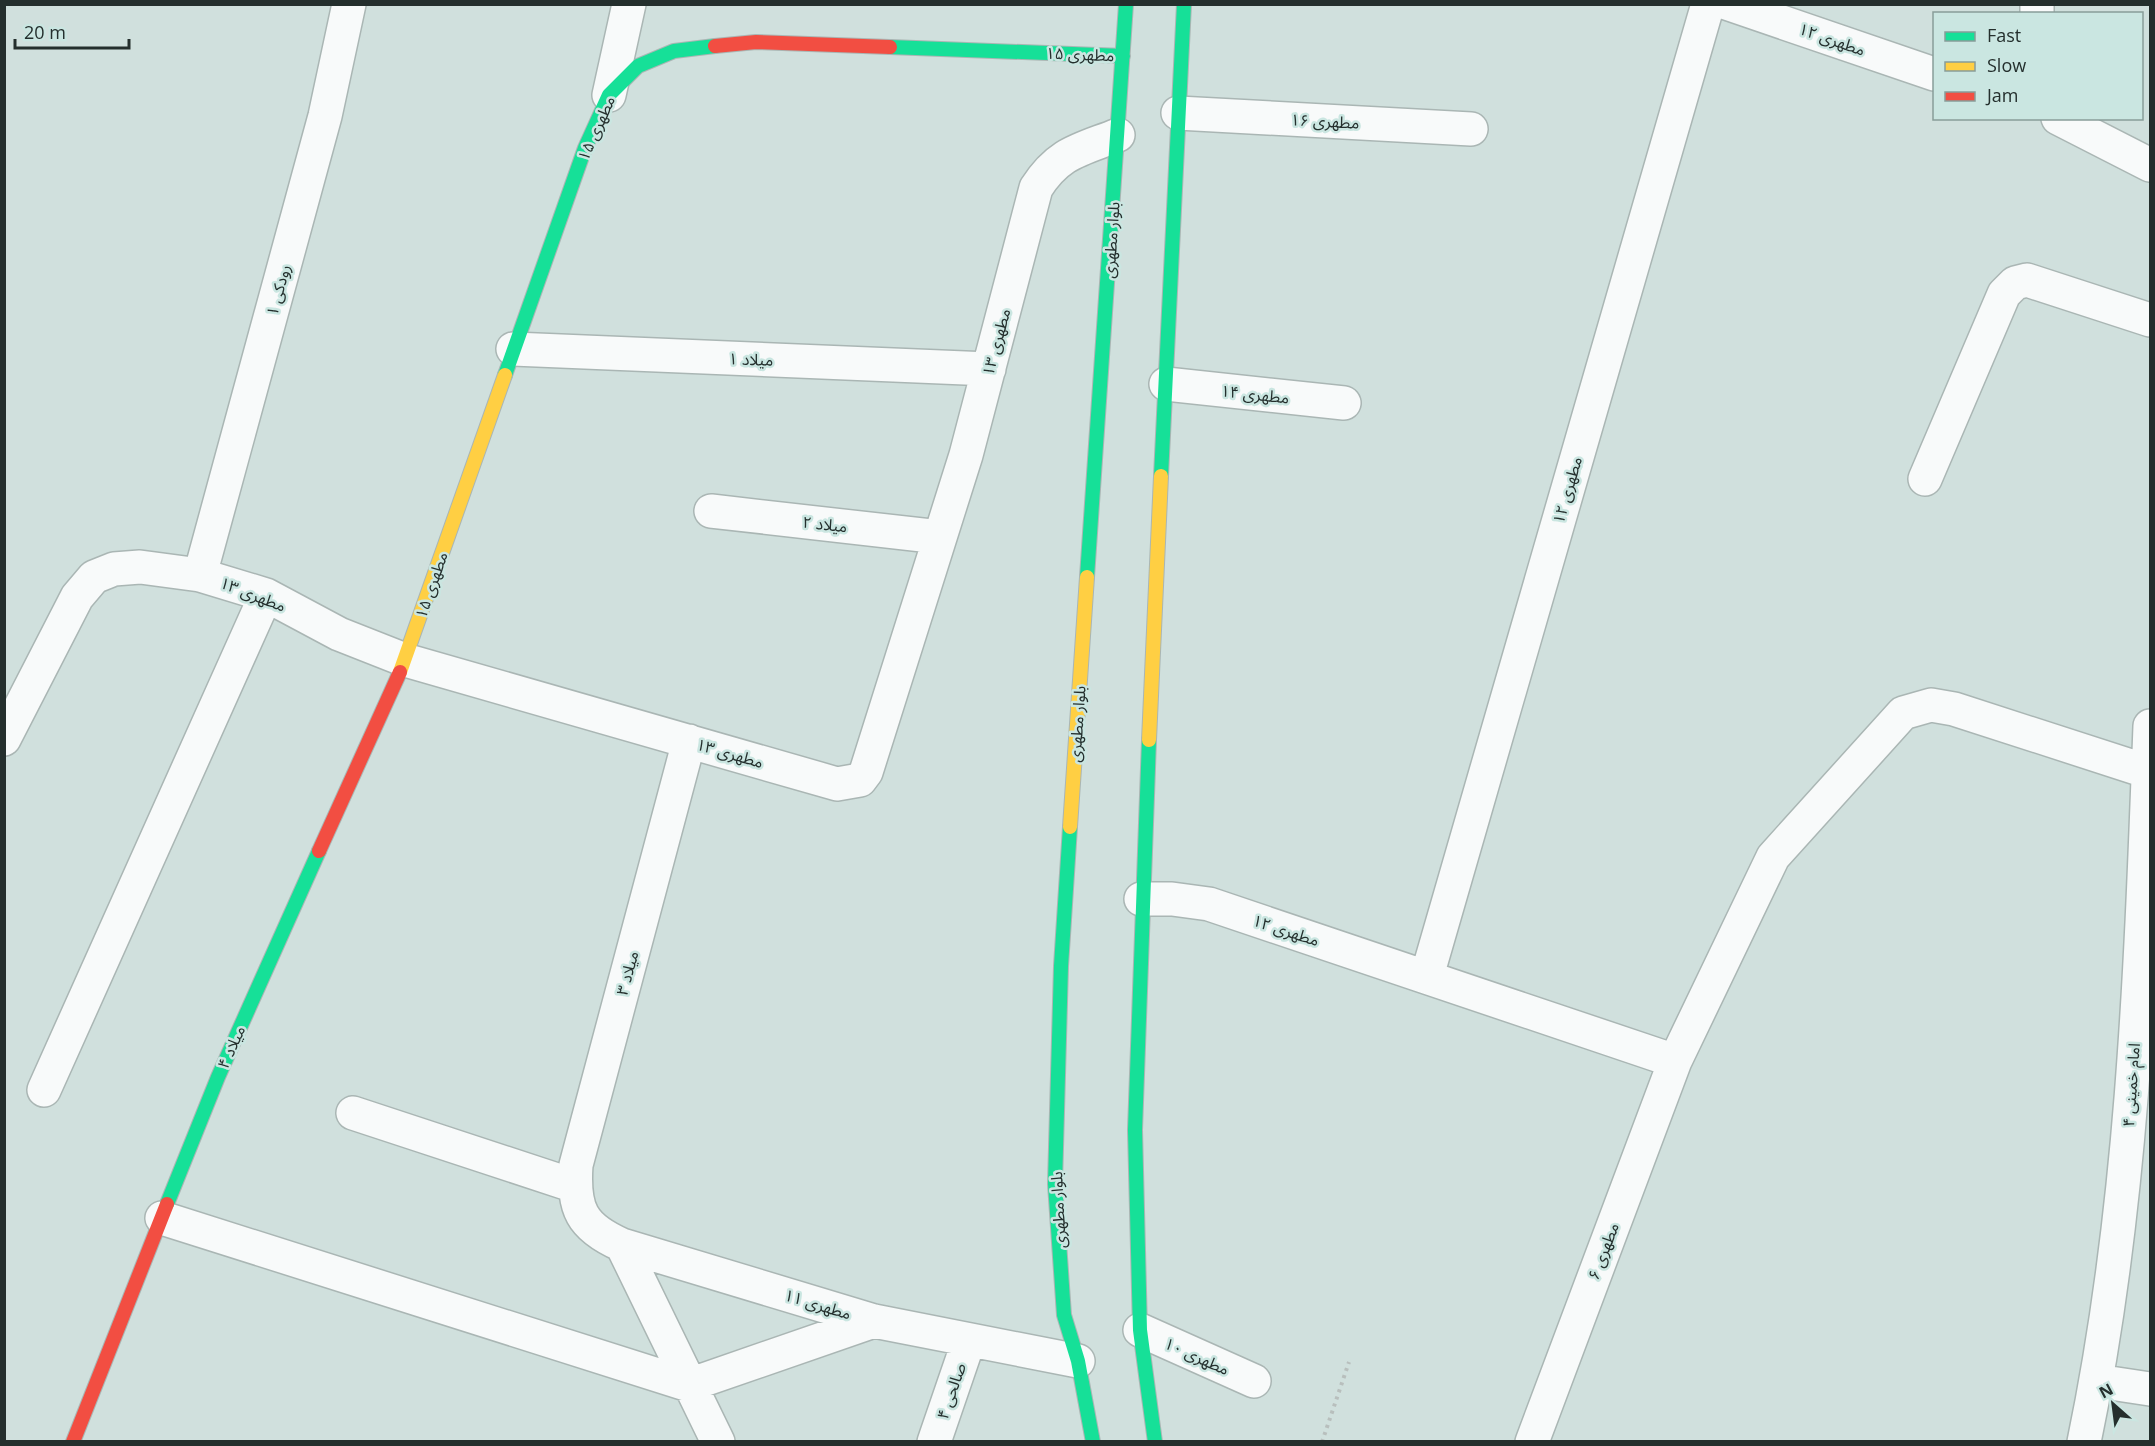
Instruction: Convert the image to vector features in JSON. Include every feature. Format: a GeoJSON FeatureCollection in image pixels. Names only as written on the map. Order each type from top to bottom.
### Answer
{"type":"FeatureCollection","features":[{"type":"Feature","properties":{"kind":"main road","name":"بلوار مطهری"},"geometry":{"type":"LineString","coordinates":[[1093,1442],[1078,1361],[1064,1315],[1055,1184],[1061,966],[1126,4]]}},
{"type":"Feature","properties":{"kind":"main road"},"geometry":{"type":"LineString","coordinates":[[1155,1442],[1140,1330],[1135,1130],[1141,899],[1184,4]]}},
{"type":"Feature","properties":{"kind":"main road","name":"مطهری ۱۵"},"geometry":{"type":"LineString","coordinates":[[405,660],[585,148],[609,95],[638,66],[674,51],[756,42],[1123,56]]}},
{"type":"Feature","properties":{"kind":"main road","name":"میلاد ۴"},"geometry":{"type":"LineString","coordinates":[[73,1442],[218,1077],[405,660]]}},
{"type":"Feature","properties":{"kind":"street","name":"رودکی ۱"},"geometry":{"type":"LineString","coordinates":[[200,574],[325,116],[349,4]]}},
{"type":"Feature","properties":{"kind":"street"},"geometry":{"type":"LineString","coordinates":[[609,95],[629,4]]}},
{"type":"Feature","properties":{"kind":"street","name":"مطهری ۱۲"},"geometry":{"type":"LineString","coordinates":[[1428,976],[1708,4]]}},
{"type":"Feature","properties":{"kind":"street","name":"مطهری ۱۲"},"geometry":{"type":"LineString","coordinates":[[1729,4],[1933,73]]}},
{"type":"Feature","properties":{"kind":"street","name":"مطهری ۱۶"},"geometry":{"type":"LineString","coordinates":[[1178,113],[1471,129]]}},
{"type":"Feature","properties":{"kind":"street"},"geometry":{"type":"LineString","coordinates":[[2062,120],[2151,165]]}},
{"type":"Feature","properties":{"kind":"street","name":"مطهری ۱۳"},"geometry":{"type":"LineString","coordinates":[[4,739],[77,597],[94,577],[114,569],[140,567],[200,574],[266,596],[339,634],[405,660],[837,784],[860,780],[866,772],[940,537],[1036,188],[1048,169],[1065,156],[1118,135]]}},
{"type":"Feature","properties":{"kind":"street"},"geometry":{"type":"LineString","coordinates":[[1925,479],[2004,294],[2015,283],[2027,280],[2151,320]]}},
{"type":"Feature","properties":{"kind":"street","name":"میلاد ۱"},"geometry":{"type":"LineString","coordinates":[[513,349],[988,369]]}},
{"type":"Feature","properties":{"kind":"street","name":"مطهری ۱۴"},"geometry":{"type":"LineString","coordinates":[[1166,384],[1344,403]]}},
{"type":"Feature","properties":{"kind":"street","name":"میلاد ۲"},"geometry":{"type":"LineString","coordinates":[[711,511],[940,537]]}},
{"type":"Feature","properties":{"kind":"street"},"geometry":{"type":"LineString","coordinates":[[44,1090],[266,596]]}},
{"type":"Feature","properties":{"kind":"street","name":"مطهری ۶"},"geometry":{"type":"LineString","coordinates":[[1532,1442],[1675,1061],[1773,857],[1903,713],[1931,705],[1954,709],[2149,772]]}},
{"type":"Feature","properties":{"kind":"street","name":"امام خمینی ۴"},"geometry":{"type":"LineString","coordinates":[[2084,1442],[2097,1381],[2124,1191],[2151,726]]}},
{"type":"Feature","properties":{"kind":"street","name":"میلاد ۳"},"geometry":{"type":"LineString","coordinates":[[577,1196],[576,1166],[689,741]]}},
{"type":"Feature","properties":{"kind":"street","name":"مطهری ۱۲"},"geometry":{"type":"LineString","coordinates":[[1141,899],[1172,899],[1209,904],[1675,1061]]}},
{"type":"Feature","properties":{"kind":"street"},"geometry":{"type":"LineString","coordinates":[[353,1113],[577,1196]]}},
{"type":"Feature","properties":{"kind":"street","name":"مطهری ۱۱"},"geometry":{"type":"LineString","coordinates":[[577,1196],[586,1223],[600,1235],[622,1245],[874,1321],[1078,1361]]}},
{"type":"Feature","properties":{"kind":"street"},"geometry":{"type":"LineString","coordinates":[[162,1218],[690,1384],[874,1321]]}},
{"type":"Feature","properties":{"kind":"street"},"geometry":{"type":"LineString","coordinates":[[622,1245],[718,1442]]}},
{"type":"Feature","properties":{"kind":"street","name":"مطهری ۱۰"},"geometry":{"type":"LineString","coordinates":[[1140,1330],[1254,1381]]}},
{"type":"Feature","properties":{"kind":"street","name":"صالحی ۴"},"geometry":{"type":"LineString","coordinates":[[934,1442],[969,1340]]}},
{"type":"Feature","properties":{"kind":"street"},"geometry":{"type":"LineString","coordinates":[[2097,1381],[2151,1389]]}},
{"type":"Feature","properties":{"kind":"path"},"geometry":{"type":"LineString","coordinates":[[1322,1442],[1349,1362]]}},
{"type":"Feature","properties":{"kind":"traffic: fast"},"geometry":{"type":"LineString","coordinates":[[1087,577],[1126,4]]}},
{"type":"Feature","properties":{"kind":"traffic: fast"},"geometry":{"type":"LineString","coordinates":[[1161,476],[1184,4]]}},
{"type":"Feature","properties":{"kind":"traffic: fast"},"geometry":{"type":"LineString","coordinates":[[505,375],[585,148],[609,95],[638,66],[674,51],[715,46]]}},
{"type":"Feature","properties":{"kind":"traffic: fast"},"geometry":{"type":"LineString","coordinates":[[890,47],[1123,56]]}},
{"type":"Feature","properties":{"kind":"traffic: fast"},"geometry":{"type":"LineString","coordinates":[[1149,740],[1135,1130],[1140,1330],[1155,1442]]}},
{"type":"Feature","properties":{"kind":"traffic: fast"},"geometry":{"type":"LineString","coordinates":[[1070,827],[1061,966],[1055,1184],[1064,1315],[1078,1361],[1093,1442]]}},
{"type":"Feature","properties":{"kind":"traffic: fast"},"geometry":{"type":"LineString","coordinates":[[167,1204],[218,1077],[319,851]]}},
{"type":"Feature","properties":{"kind":"traffic: slow"},"geometry":{"type":"LineString","coordinates":[[400,672],[505,375]]}},
{"type":"Feature","properties":{"kind":"traffic: slow"},"geometry":{"type":"LineString","coordinates":[[1149,740],[1161,476]]}},
{"type":"Feature","properties":{"kind":"traffic: slow"},"geometry":{"type":"LineString","coordinates":[[1070,827],[1087,577]]}},
{"type":"Feature","properties":{"kind":"traffic: jam"},"geometry":{"type":"LineString","coordinates":[[715,46],[756,42],[890,47]]}},
{"type":"Feature","properties":{"kind":"traffic: jam"},"geometry":{"type":"LineString","coordinates":[[319,851],[400,672]]}},
{"type":"Feature","properties":{"kind":"traffic: jam"},"geometry":{"type":"LineString","coordinates":[[73,1442],[167,1204]]}}]}
